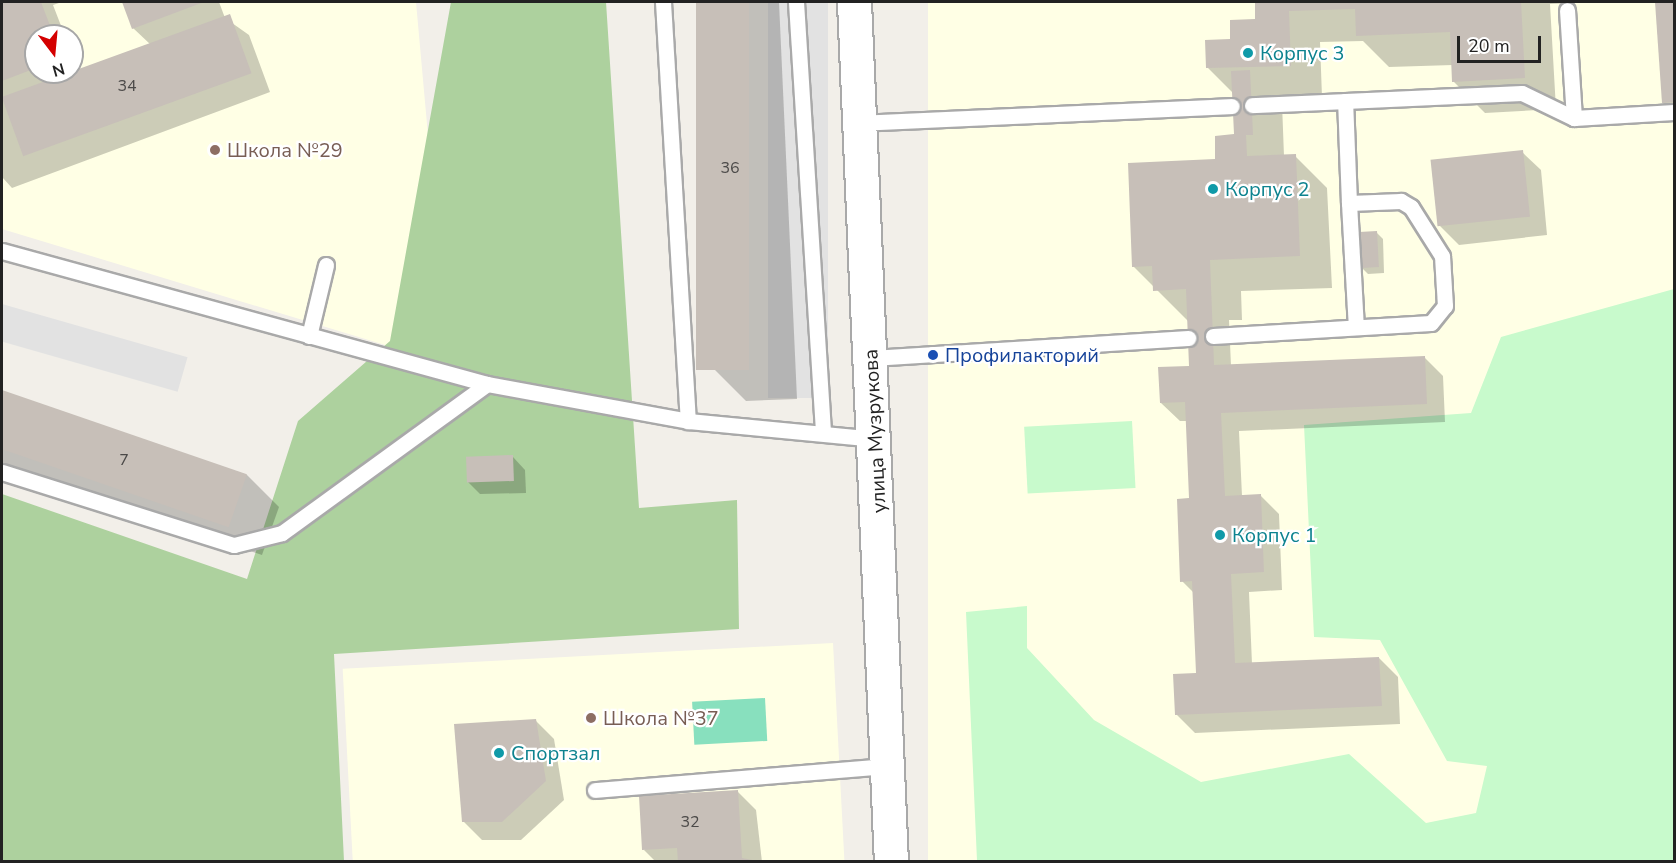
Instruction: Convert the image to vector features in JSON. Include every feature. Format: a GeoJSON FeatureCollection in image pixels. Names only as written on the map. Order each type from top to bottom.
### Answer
{"type":"FeatureCollection","features":[{"type":"Feature","properties":{"kind":"street","name":"улица Музрукова"},"geometry":{"type":"LineString","coordinates":[[854,2],[876,439],[891,861]]}},
{"type":"Feature","properties":{"kind":"lane"},"geometry":{"type":"LineString","coordinates":[[663,2],[688,421]]}},
{"type":"Feature","properties":{"kind":"lane"},"geometry":{"type":"LineString","coordinates":[[796,2],[823,432]]}},
{"type":"Feature","properties":{"kind":"lane"},"geometry":{"type":"LineString","coordinates":[[1567,10],[1574,118]]}},
{"type":"Feature","properties":{"kind":"lane"},"geometry":{"type":"LineString","coordinates":[[1252,105],[1522,93],[1574,118],[1674,112]]}},
{"type":"Feature","properties":{"kind":"lane"},"geometry":{"type":"LineString","coordinates":[[1345,101],[1356,327]]}},
{"type":"Feature","properties":{"kind":"lane"},"geometry":{"type":"LineString","coordinates":[[859,123],[1232,106]]}},
{"type":"Feature","properties":{"kind":"lane"},"geometry":{"type":"LineString","coordinates":[[1213,336],[1438,320],[1446,306],[1442,256],[1412,207],[1401,201],[1349,203]]}},
{"type":"Feature","properties":{"kind":"lane"},"geometry":{"type":"LineString","coordinates":[[2,251],[487,384],[688,421],[823,432],[876,439]]}},
{"type":"Feature","properties":{"kind":"lane"},"geometry":{"type":"LineString","coordinates":[[309,336],[326,265]]}},
{"type":"Feature","properties":{"kind":"lane"},"geometry":{"type":"LineString","coordinates":[[871,358],[1188,338]]}},
{"type":"Feature","properties":{"kind":"lane"},"geometry":{"type":"LineString","coordinates":[[2,472],[234,545],[282,533],[487,384]]}},
{"type":"Feature","properties":{"kind":"lane"},"geometry":{"type":"LineString","coordinates":[[595,790],[888,766]]}},
{"type":"Feature","properties":{"kind":"shaded area","name":"Школа №29"},"geometry":{"type":"Polygon","coordinates":[[[2,2],[416,2],[446,335],[428,358],[2,229],[2,2]]]}},
{"type":"Feature","properties":{"kind":"shaded area"},"geometry":{"type":"Polygon","coordinates":[[[768,2],[828,2],[828,398],[768,398],[768,2]]]}},
{"type":"Feature","properties":{"kind":"shaded area"},"geometry":{"type":"Polygon","coordinates":[[[928,2],[1674,2],[1674,862],[928,862],[928,2]]]}},
{"type":"Feature","properties":{"kind":"shaded area"},"geometry":{"type":"Polygon","coordinates":[[[2,304],[188,357],[178,392],[2,341],[2,304]]]}},
{"type":"Feature","properties":{"kind":"shaded area","name":"Школа №37"},"geometry":{"type":"Polygon","coordinates":[[[833,643],[844,861],[353,862],[343,669],[833,643]]]}},
{"type":"Feature","properties":{"kind":"green space"},"geometry":{"type":"Polygon","coordinates":[[[451,2],[606,2],[639,508],[737,500],[739,629],[334,654],[344,861],[2,862],[2,494],[247,579],[298,421],[390,341],[451,2]]]}},
{"type":"Feature","properties":{"kind":"green space"},"geometry":{"type":"Polygon","coordinates":[[[1674,289],[1674,861],[977,861],[966,612],[1027,606],[1027,648],[1094,720],[1201,782],[1349,754],[1426,823],[1476,813],[1487,766],[1447,761],[1380,640],[1314,637],[1304,425],[1471,413],[1501,337],[1674,289]]]}},
{"type":"Feature","properties":{"kind":"green space"},"geometry":{"type":"Polygon","coordinates":[[[1132,421],[1136,488],[1028,494],[1024,427],[1132,421]]]}},
{"type":"Feature","properties":{"kind":"green space"},"geometry":{"type":"Polygon","coordinates":[[[765,698],[767,741],[694,745],[692,702],[765,698]]]}},
{"type":"Feature","properties":{"kind":"building"},"geometry":{"type":"Polygon","coordinates":[[[2,2],[41,2],[49,24],[24,24],[24,73],[2,81],[2,2]]]}},
{"type":"Feature","properties":{"kind":"building"},"geometry":{"type":"Polygon","coordinates":[[[122,2],[204,2],[132,29],[122,2]]]}},
{"type":"Feature","properties":{"kind":"building"},"geometry":{"type":"Polygon","coordinates":[[[696,2],[749,2],[749,370],[696,370],[696,2]]]}},
{"type":"Feature","properties":{"kind":"building","name":"Корпус 3"},"geometry":{"type":"Polygon","coordinates":[[[1255,2],[1521,2],[1525,78],[1452,82],[1450,32],[1356,36],[1355,9],[1289,11],[1291,66],[1206,68],[1205,40],[1230,39],[1230,20],[1255,19],[1255,2]]]}},
{"type":"Feature","properties":{"kind":"building"},"geometry":{"type":"Polygon","coordinates":[[[1655,2],[1674,2],[1674,102],[1662,103],[1655,2]]]}},
{"type":"Feature","properties":{"kind":"building"},"geometry":{"type":"Polygon","coordinates":[[[230,14],[252,73],[23,156],[2,98],[38,84],[84,84],[84,67],[230,14]]]}},
{"type":"Feature","properties":{"kind":"building","name":"Корпус 1"},"geometry":{"type":"Polygon","coordinates":[[[1250,70],[1253,135],[1246,135],[1247,156],[1296,154],[1300,256],[1210,260],[1214,365],[1425,356],[1427,404],[1221,413],[1225,496],[1261,494],[1264,572],[1231,574],[1235,663],[1379,657],[1382,706],[1175,715],[1173,674],[1196,673],[1192,581],[1180,582],[1177,499],[1189,498],[1185,402],[1160,403],[1158,367],[1189,366],[1186,289],[1153,291],[1152,266],[1132,267],[1128,163],[1215,159],[1215,136],[1234,134],[1231,71],[1250,70]]]}},
{"type":"Feature","properties":{"kind":"building"},"geometry":{"type":"Polygon","coordinates":[[[1523,150],[1530,217],[1438,226],[1431,160],[1523,150]]]}},
{"type":"Feature","properties":{"kind":"building"},"geometry":{"type":"Polygon","coordinates":[[[1377,231],[1379,267],[1361,268],[1359,232],[1377,231]]]}},
{"type":"Feature","properties":{"kind":"building"},"geometry":{"type":"Polygon","coordinates":[[[2,390],[247,474],[229,527],[2,449],[2,390]]]}},
{"type":"Feature","properties":{"kind":"building"},"geometry":{"type":"Polygon","coordinates":[[[513,455],[514,481],[467,483],[466,457],[513,455]]]}},
{"type":"Feature","properties":{"kind":"building","name":"Спортзал"},"geometry":{"type":"Polygon","coordinates":[[[536,719],[546,781],[502,822],[462,822],[454,724],[536,719]]]}},
{"type":"Feature","properties":{"kind":"building"},"geometry":{"type":"Polygon","coordinates":[[[738,790],[742,858],[762,862],[678,862],[677,848],[642,850],[639,796],[738,790]]]}},
{"type":"Feature","properties":{"kind":"place","name":"Корпус 3"},"geometry":{"type":"Point","coordinates":[1248,53]}},
{"type":"Feature","properties":{"kind":"place","name":"Школа №29"},"geometry":{"type":"Point","coordinates":[215,150]}},
{"type":"Feature","properties":{"kind":"place","name":"Корпус 2"},"geometry":{"type":"Point","coordinates":[1213,189]}},
{"type":"Feature","properties":{"kind":"place","name":"Профилакторий"},"geometry":{"type":"Point","coordinates":[933,355]}},
{"type":"Feature","properties":{"kind":"place","name":"Корпус 1"},"geometry":{"type":"Point","coordinates":[1220,535]}},
{"type":"Feature","properties":{"kind":"place","name":"Школа №37"},"geometry":{"type":"Point","coordinates":[591,718]}},
{"type":"Feature","properties":{"kind":"place","name":"Спортзал"},"geometry":{"type":"Point","coordinates":[499,753]}}]}
